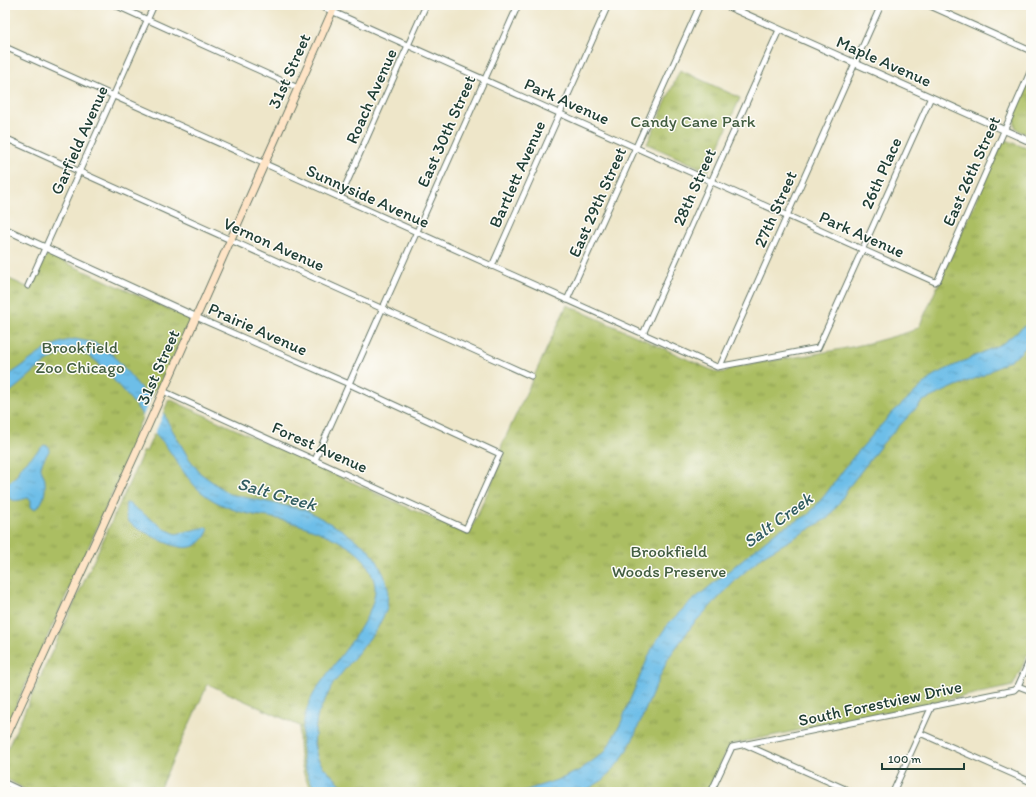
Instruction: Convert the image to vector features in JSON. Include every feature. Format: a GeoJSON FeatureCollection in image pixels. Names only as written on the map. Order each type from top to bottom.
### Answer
{"type":"FeatureCollection","features":[{"type":"Feature","properties":{"kind":"main road","name":"31st Street"},"geometry":{"type":"LineString","coordinates":[[5,740],[138,448],[334,8]]}},
{"type":"Feature","properties":{"kind":"street"},"geometry":{"type":"LineString","coordinates":[[115,5],[298,88]]}},
{"type":"Feature","properties":{"kind":"street","name":"Garfield Avenue"},"geometry":{"type":"LineString","coordinates":[[28,286],[154,5]]}},
{"type":"Feature","properties":{"kind":"street","name":"Park Avenue"},"geometry":{"type":"LineString","coordinates":[[318,5],[334,8],[409,45],[935,282]]}},
{"type":"Feature","properties":{"kind":"street","name":"Roach Avenue"},"geometry":{"type":"LineString","coordinates":[[340,198],[426,5]]}},
{"type":"Feature","properties":{"kind":"street","name":"East 30th Street"},"geometry":{"type":"LineString","coordinates":[[315,460],[518,5]]}},
{"type":"Feature","properties":{"kind":"street","name":"Bartlett Avenue"},"geometry":{"type":"LineString","coordinates":[[492,266],[608,5]]}},
{"type":"Feature","properties":{"kind":"street","name":"East 29th Street"},"geometry":{"type":"LineString","coordinates":[[567,300],[700,5]]}},
{"type":"Feature","properties":{"kind":"street","name":"Maple Avenue"},"geometry":{"type":"LineString","coordinates":[[725,5],[1031,142]]}},
{"type":"Feature","properties":{"kind":"street","name":"27th Street"},"geometry":{"type":"LineString","coordinates":[[720,366],[881,5]]}},
{"type":"Feature","properties":{"kind":"street"},"geometry":{"type":"LineString","coordinates":[[928,5],[1031,51]]}},
{"type":"Feature","properties":{"kind":"street","name":"28th Street"},"geometry":{"type":"LineString","coordinates":[[643,334],[780,30]]}},
{"type":"Feature","properties":{"kind":"street","name":"Sunnyside Avenue"},"geometry":{"type":"LineString","coordinates":[[5,47],[416,233],[717,367],[720,366]]}},
{"type":"Feature","properties":{"kind":"street","name":"East 26th Street"},"geometry":{"type":"LineString","coordinates":[[935,282],[938,280],[1031,70]]}},
{"type":"Feature","properties":{"kind":"street","name":"26th Place"},"geometry":{"type":"LineString","coordinates":[[720,366],[818,348],[930,97]]}},
{"type":"Feature","properties":{"kind":"street","name":"Vernon Avenue"},"geometry":{"type":"LineString","coordinates":[[5,138],[531,376]]}},
{"type":"Feature","properties":{"kind":"street","name":"Prairie Avenue"},"geometry":{"type":"LineString","coordinates":[[5,229],[349,384],[500,454],[466,528]]}},
{"type":"Feature","properties":{"kind":"street","name":"Forest Avenue"},"geometry":{"type":"LineString","coordinates":[[163,391],[466,528]]}},
{"type":"Feature","properties":{"kind":"street"},"geometry":{"type":"LineString","coordinates":[[1031,657],[1018,686],[1031,691]]}},
{"type":"Feature","properties":{"kind":"street","name":"South Forestview Drive"},"geometry":{"type":"LineString","coordinates":[[711,792],[732,747],[1014,690],[1018,686]]}},
{"type":"Feature","properties":{"kind":"street"},"geometry":{"type":"LineString","coordinates":[[893,792],[932,706]]}},
{"type":"Feature","properties":{"kind":"street"},"geometry":{"type":"LineString","coordinates":[[920,733],[1031,782]]}},
{"type":"Feature","properties":{"kind":"street"},"geometry":{"type":"LineString","coordinates":[[746,745],[852,792]]}},
{"type":"Feature","properties":{"kind":"street"},"geometry":{"type":"LineString","coordinates":[[5,783],[24,792]]}},
{"type":"Feature","properties":{"kind":"green space","name":"Candy Cane Park"},"geometry":{"type":"Polygon","coordinates":[[[680,70],[740,98],[708,171],[647,144],[680,70]]]}},
{"type":"Feature","properties":{"kind":"green space"},"geometry":{"type":"Polygon","coordinates":[[[1031,76],[1031,135],[1023,133],[1016,128],[1015,118],[1031,76]]]}},
{"type":"Feature","properties":{"kind":"green space","name":"Brookfield Woods Preserve"},"geometry":{"type":"Polygon","coordinates":[[[1004,139],[1031,150],[1031,648],[1013,686],[732,744],[728,747],[708,792],[348,792],[319,761],[316,754],[315,733],[208,684],[158,792],[30,792],[5,778],[5,754],[144,450],[146,452],[168,401],[171,400],[466,534],[470,532],[504,455],[501,449],[502,445],[567,305],[718,373],[725,372],[732,367],[855,346],[909,332],[920,325],[1004,139]]]}},
{"type":"Feature","properties":{"kind":"green space","name":"Brookfield Zoo Chicago"},"geometry":{"type":"Polygon","coordinates":[[[49,255],[188,318],[190,321],[159,388],[157,386],[151,397],[137,407],[143,416],[134,436],[136,439],[5,729],[5,277],[31,289],[46,256],[49,255]]]}},
{"type":"Feature","properties":{"kind":"green space"},"geometry":{"type":"Polygon","coordinates":[[[300,726],[303,727],[302,745],[306,770],[309,778],[321,792],[314,790],[308,784],[304,775],[299,743],[300,726]]]}},
{"type":"Feature","properties":{"kind":"water","name":"Salt Creek"},"geometry":{"type":"Polygon","coordinates":[[[1031,321],[1031,342],[1017,356],[982,376],[923,401],[883,443],[848,488],[828,518],[763,556],[739,577],[694,623],[669,657],[632,741],[621,760],[603,780],[583,792],[521,792],[563,778],[580,770],[605,752],[621,723],[653,646],[668,624],[686,606],[777,531],[808,515],[850,461],[891,414],[934,375],[1003,343],[1031,321]]]}},
{"type":"Feature","properties":{"kind":"water","name":"Salt Creek"},"geometry":{"type":"Polygon","coordinates":[[[75,339],[96,343],[114,356],[144,392],[151,397],[164,412],[166,419],[188,457],[200,473],[229,494],[306,510],[342,530],[368,549],[377,561],[384,575],[388,588],[387,609],[377,629],[333,684],[318,714],[316,724],[314,744],[317,757],[323,767],[349,792],[325,792],[315,787],[311,783],[303,758],[302,731],[306,713],[312,697],[353,639],[364,622],[371,606],[375,591],[373,578],[365,561],[348,546],[325,534],[289,522],[236,510],[221,504],[201,492],[189,479],[130,399],[102,366],[86,355],[70,352],[60,355],[40,366],[5,395],[5,377],[46,349],[64,341],[75,339]]]}},
{"type":"Feature","properties":{"kind":"water"},"geometry":{"type":"Polygon","coordinates":[[[44,445],[50,448],[41,466],[45,479],[45,493],[40,505],[34,509],[31,507],[31,500],[28,498],[14,500],[8,497],[5,494],[5,484],[17,475],[19,469],[44,445]]]}},
{"type":"Feature","properties":{"kind":"water"},"geometry":{"type":"Polygon","coordinates":[[[126,503],[165,529],[176,534],[206,527],[209,529],[204,538],[198,544],[191,547],[184,548],[168,544],[136,528],[130,523],[127,519],[125,510],[126,503]]]}},
{"type":"Feature","properties":{"kind":"pier"},"geometry":{"type":"Polygon","coordinates":[[[152,395],[165,410],[154,435],[142,418],[152,395]]]}}]}
